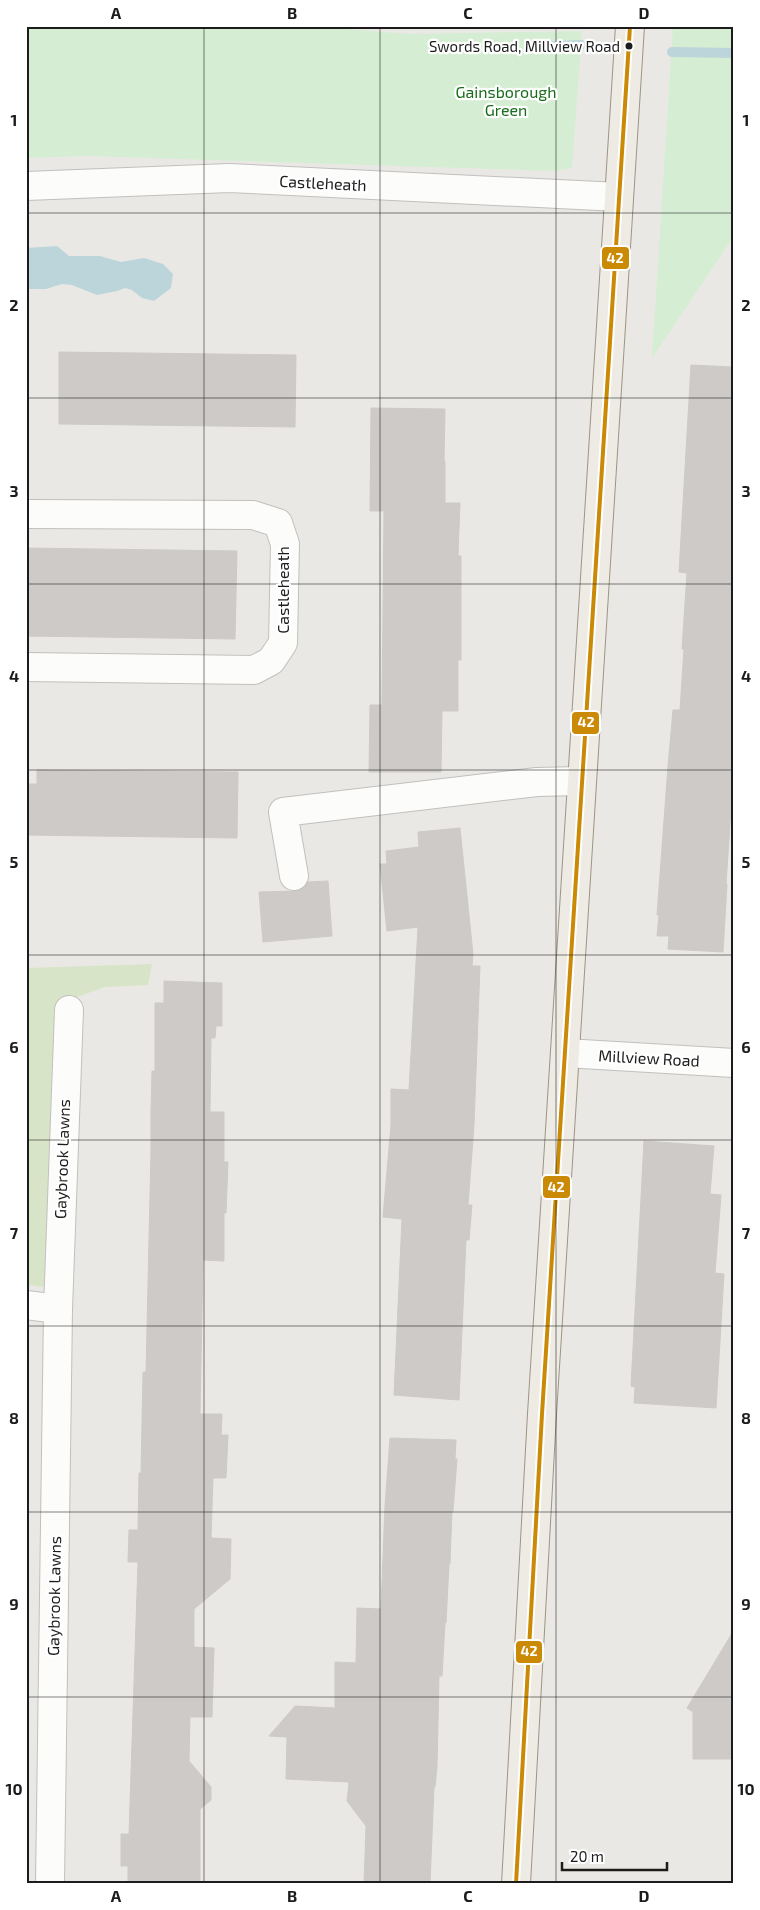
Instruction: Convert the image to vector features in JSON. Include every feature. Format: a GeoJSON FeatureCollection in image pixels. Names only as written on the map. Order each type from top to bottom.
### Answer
{"type":"FeatureCollection","features":[{"type":"Feature","properties":{"kind":"main road"},"geometry":{"type":"LineString","coordinates":[[516,1884],[541,1424],[630,26]]}},
{"type":"Feature","properties":{"kind":"street","name":"Castleheath"},"geometry":{"type":"LineString","coordinates":[[26,186],[230,178],[619,197]]}},
{"type":"Feature","properties":{"kind":"street","name":"Castleheath"},"geometry":{"type":"LineString","coordinates":[[26,514],[253,515],[278,522],[285,544],[283,643],[271,661],[254,670],[26,666]]}},
{"type":"Feature","properties":{"kind":"street"},"geometry":{"type":"LineString","coordinates":[[294,876],[283,812],[538,782],[581,781]]}},
{"type":"Feature","properties":{"kind":"street","name":"Gaybrook Lawns"},"geometry":{"type":"LineString","coordinates":[[50,1884],[58,1309],[68,1010]]}},
{"type":"Feature","properties":{"kind":"street","name":"Millview Road"},"geometry":{"type":"LineString","coordinates":[[565,1053],[734,1063]]}},
{"type":"Feature","properties":{"kind":"street"},"geometry":{"type":"LineString","coordinates":[[26,1305],[58,1309]]}},
{"type":"Feature","properties":{"kind":"green space","name":"Gainsborough Green"},"geometry":{"type":"Polygon","coordinates":[[[26,26],[307,26],[409,34],[582,31],[572,168],[553,171],[87,156],[26,158],[26,26]]]}},
{"type":"Feature","properties":{"kind":"green space"},"geometry":{"type":"Polygon","coordinates":[[[673,26],[734,26],[734,236],[652,358],[673,26]]]}},
{"type":"Feature","properties":{"kind":"green space"},"geometry":{"type":"Polygon","coordinates":[[[152,964],[148,985],[105,987],[60,1003],[46,1228],[46,1287],[26,1285],[26,968],[152,964]]]}},
{"type":"Feature","properties":{"kind":"water"},"geometry":{"type":"Polygon","coordinates":[[[57,246],[69,256],[100,256],[121,262],[144,258],[163,264],[173,274],[171,288],[154,301],[142,298],[132,290],[125,288],[97,295],[72,285],[62,284],[46,289],[26,289],[26,248],[57,246]]]}},
{"type":"Feature","properties":{"kind":"building"},"geometry":{"type":"Polygon","coordinates":[[[59,352],[296,355],[295,427],[59,424],[59,352]]]}},
{"type":"Feature","properties":{"kind":"building"},"geometry":{"type":"Polygon","coordinates":[[[691,365],[732,367],[731,381],[734,381],[734,803],[732,803],[730,824],[723,952],[668,949],[669,936],[657,936],[673,710],[680,710],[684,649],[682,649],[687,573],[679,572],[691,365]]]}},
{"type":"Feature","properties":{"kind":"building"},"geometry":{"type":"Polygon","coordinates":[[[371,408],[445,409],[445,503],[460,503],[458,556],[461,556],[461,660],[458,660],[458,711],[442,711],[441,772],[369,772],[370,705],[382,705],[384,511],[370,511],[371,408]]]}},
{"type":"Feature","properties":{"kind":"building"},"geometry":{"type":"Polygon","coordinates":[[[26,548],[237,551],[235,639],[26,636],[26,548]]]}},
{"type":"Feature","properties":{"kind":"building"},"geometry":{"type":"Polygon","coordinates":[[[37,770],[238,772],[237,838],[26,835],[26,784],[37,784],[37,770]]]}},
{"type":"Feature","properties":{"kind":"building"},"geometry":{"type":"Polygon","coordinates":[[[460,828],[473,954],[472,966],[480,966],[474,1125],[468,1205],[472,1205],[469,1240],[466,1240],[459,1400],[394,1395],[402,1219],[383,1217],[391,1125],[391,1089],[409,1090],[418,927],[387,931],[380,864],[387,864],[386,851],[419,847],[418,832],[460,828]]]}},
{"type":"Feature","properties":{"kind":"building"},"geometry":{"type":"Polygon","coordinates":[[[328,881],[332,936],[263,942],[259,892],[296,891],[304,888],[308,882],[328,881]]]}},
{"type":"Feature","properties":{"kind":"building"},"geometry":{"type":"Polygon","coordinates":[[[164,981],[222,983],[222,1026],[216,1026],[215,1038],[211,1038],[210,1112],[224,1112],[224,1162],[228,1162],[226,1213],[224,1213],[224,1261],[203,1260],[200,1414],[222,1414],[221,1435],[228,1435],[226,1478],[213,1478],[211,1538],[231,1539],[230,1579],[194,1609],[194,1647],[214,1648],[212,1717],[190,1717],[189,1761],[211,1787],[211,1800],[200,1809],[200,1881],[184,1881],[184,1884],[128,1884],[128,1866],[121,1866],[121,1834],[129,1834],[138,1562],[128,1562],[129,1530],[138,1530],[143,1372],[146,1372],[152,1071],[155,1071],[155,1003],[164,1003],[164,981]]]}},
{"type":"Feature","properties":{"kind":"building"},"geometry":{"type":"Polygon","coordinates":[[[644,1141],[714,1146],[710,1194],[721,1195],[715,1273],[724,1274],[716,1408],[634,1403],[635,1387],[631,1386],[644,1141]]]}},
{"type":"Feature","properties":{"kind":"building"},"geometry":{"type":"Polygon","coordinates":[[[390,1438],[456,1440],[455,1459],[457,1459],[452,1511],[446,1623],[442,1676],[439,1676],[437,1767],[434,1787],[430,1884],[364,1884],[366,1826],[347,1801],[349,1782],[286,1779],[287,1737],[269,1736],[295,1706],[335,1708],[335,1662],[356,1663],[357,1608],[381,1609],[390,1438]]]}},
{"type":"Feature","properties":{"kind":"building"},"geometry":{"type":"Polygon","coordinates":[[[734,1630],[734,1759],[693,1759],[693,1712],[687,1708],[734,1630]]]}},
{"type":"Feature","properties":{"kind":"waterway"},"geometry":{"type":"LineString","coordinates":[[539,47],[581,45]]}},
{"type":"Feature","properties":{"kind":"waterway"},"geometry":{"type":"LineString","coordinates":[[672,52],[734,53]]}},
{"type":"Feature","properties":{"kind":"transit line","name":"42"},"geometry":{"type":"LineString","coordinates":[[516,1884],[542,1414],[630,26]]}},
{"type":"Feature","properties":{"kind":"place","name":"Swords Road, Millview Road"},"geometry":{"type":"Point","coordinates":[629,46]}}]}
